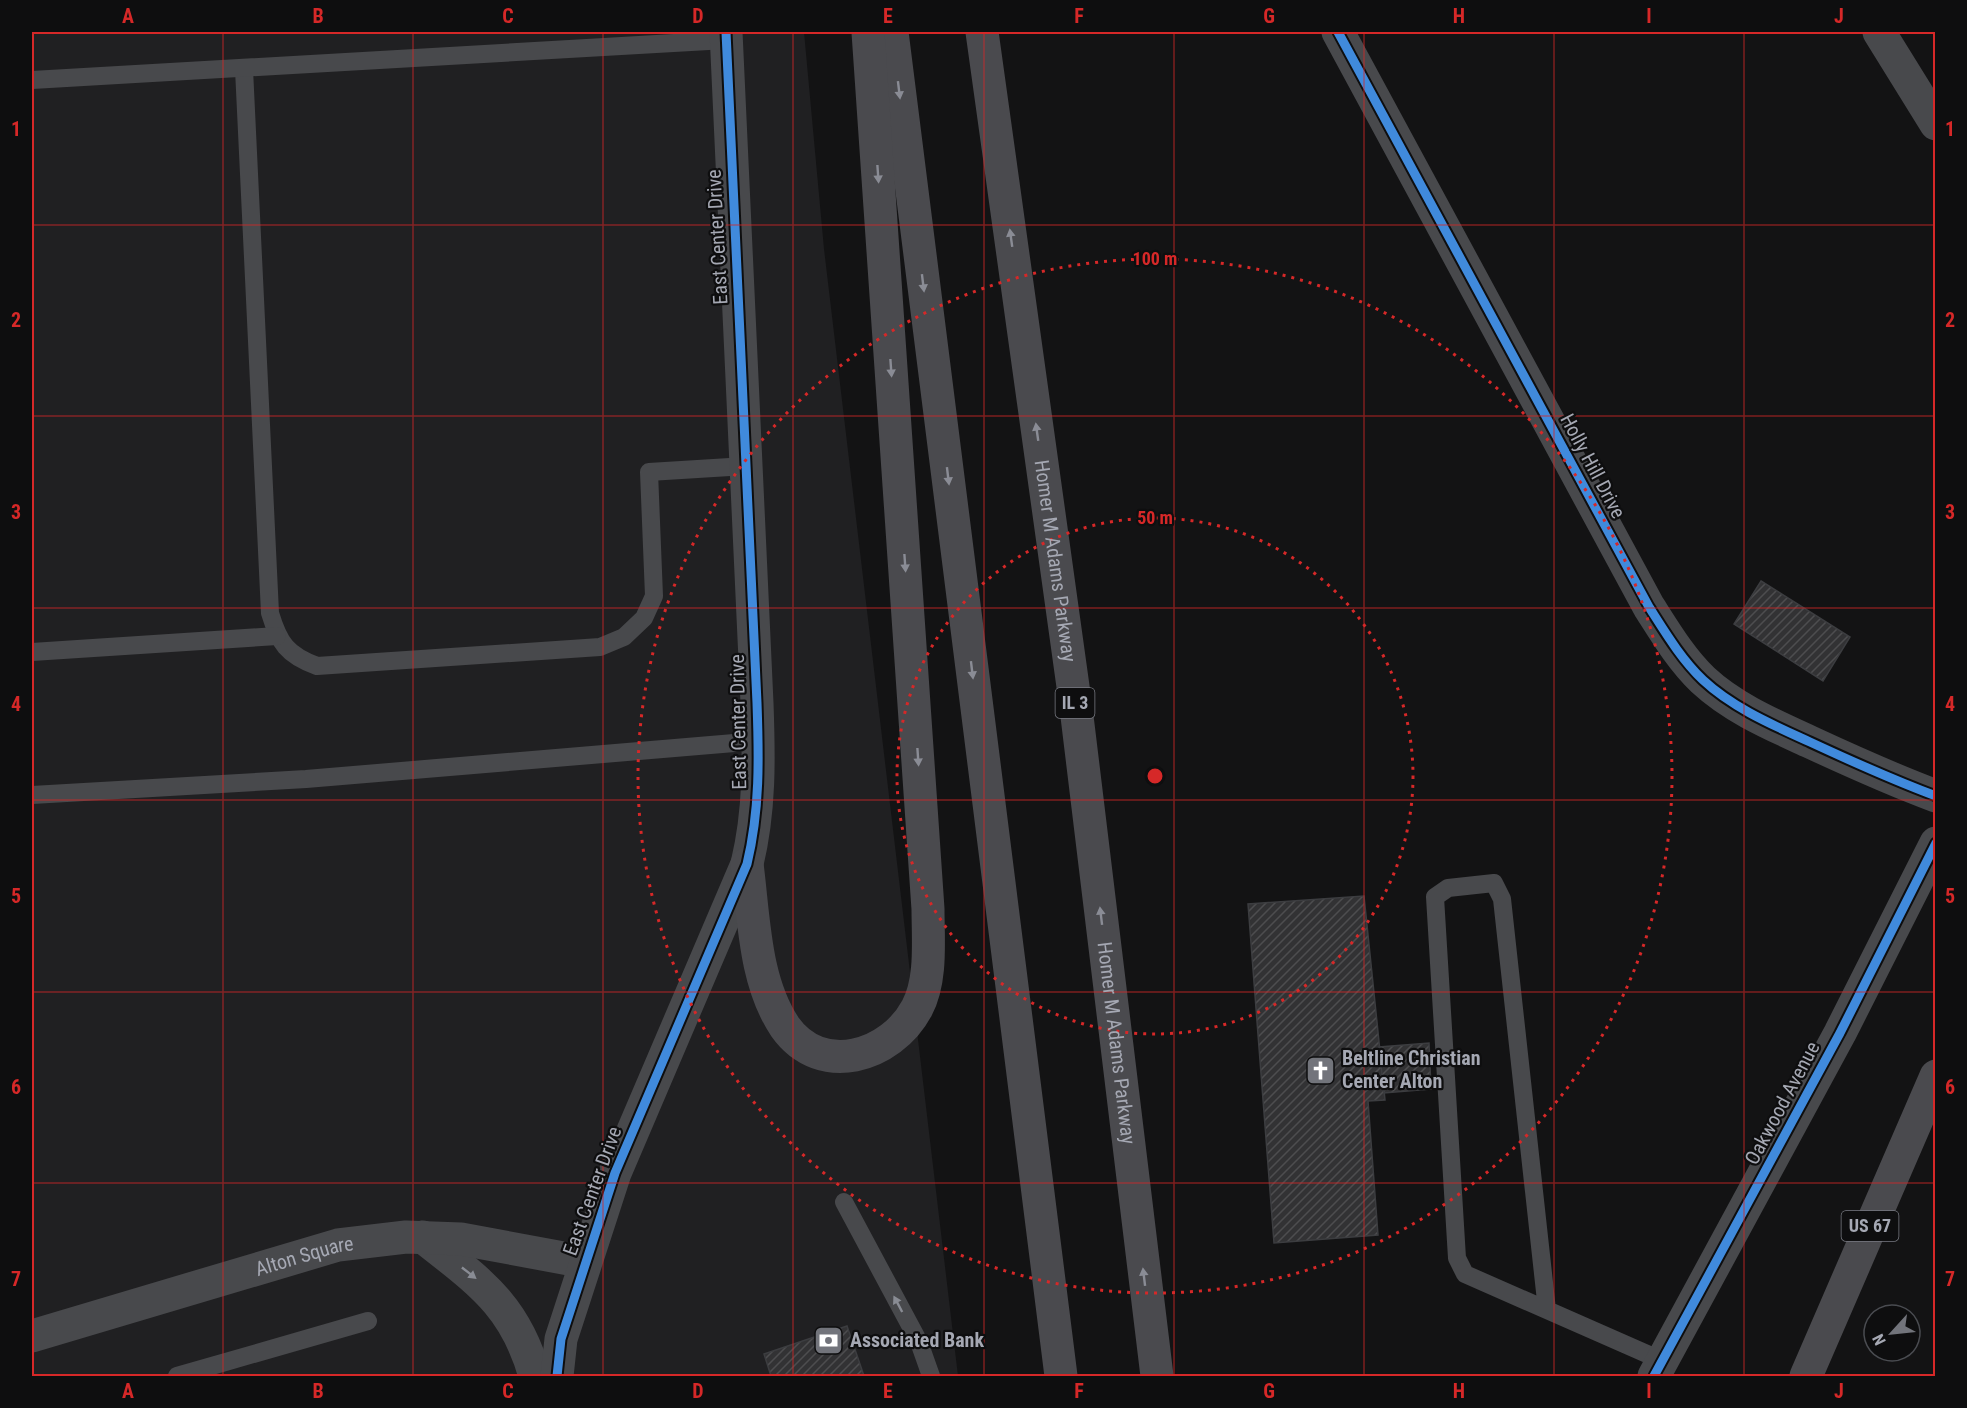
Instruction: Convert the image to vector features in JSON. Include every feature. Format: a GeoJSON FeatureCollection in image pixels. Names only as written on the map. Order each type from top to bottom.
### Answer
{"type":"FeatureCollection","features":[{"type":"Feature","properties":{"kind":"main road"},"geometry":{"type":"LineString","coordinates":[[747,864],[758,949],[769,998],[787,1029],[808,1047],[831,1057],[853,1057],[883,1045],[902,1030],[917,1008],[922,994],[928,960],[928,909],[868,32]]}},
{"type":"Feature","properties":{"kind":"main road"},"geometry":{"type":"LineString","coordinates":[[892,32],[1061,1377]]}},
{"type":"Feature","properties":{"kind":"main road","name":"Homer M Adams Parkway"},"geometry":{"type":"LineString","coordinates":[[982,32],[1076,708],[1157,1377]]}},
{"type":"Feature","properties":{"kind":"main road","name":"US 67"},"geometry":{"type":"LineString","coordinates":[[1806,1377],[1935,1076]]}},
{"type":"Feature","properties":{"kind":"main road"},"geometry":{"type":"LineString","coordinates":[[1150,1324],[1167,1377]]}},
{"type":"Feature","properties":{"kind":"street","name":"Holly Hill Drive"},"geometry":{"type":"LineString","coordinates":[[1338,32],[1649,607],[1680,654],[1703,680],[1723,696],[1772,725],[1889,778],[1935,796]]}},
{"type":"Feature","properties":{"kind":"street"},"geometry":{"type":"LineString","coordinates":[[1879,32],[1935,124]]}},
{"type":"Feature","properties":{"kind":"street","name":"East Center Drive"},"geometry":{"type":"LineString","coordinates":[[557,1377],[561,1339],[615,1173],[747,864],[755,831],[758,801],[758,741],[726,36]]}},
{"type":"Feature","properties":{"kind":"street","name":"Oakwood Avenue"},"geometry":{"type":"LineString","coordinates":[[1658,1369],[1840,1033],[1935,843]]}},
{"type":"Feature","properties":{"kind":"street"},"geometry":{"type":"LineString","coordinates":[[423,1237],[487,1288],[514,1324],[535,1377]]}},
{"type":"Feature","properties":{"kind":"street","name":"Alton Square"},"geometry":{"type":"LineString","coordinates":[[32,1336],[338,1245],[423,1237],[461,1239],[585,1262]]}},
{"type":"Feature","properties":{"kind":"lane"},"geometry":{"type":"LineString","coordinates":[[32,80],[243,69],[726,36]]}},
{"type":"Feature","properties":{"kind":"lane"},"geometry":{"type":"LineString","coordinates":[[243,69],[270,614],[277,636],[295,658],[317,666],[600,647],[624,637],[644,618],[654,596],[648,472],[746,466]]}},
{"type":"Feature","properties":{"kind":"lane"},"geometry":{"type":"LineString","coordinates":[[32,652],[277,636]]}},
{"type":"Feature","properties":{"kind":"lane"},"geometry":{"type":"LineString","coordinates":[[32,795],[306,779],[758,741]]}},
{"type":"Feature","properties":{"kind":"lane"},"geometry":{"type":"LineString","coordinates":[[1547,1310],[1502,898],[1494,883],[1448,888],[1435,897],[1457,1258],[1465,1274],[1547,1310],[1658,1369]]}},
{"type":"Feature","properties":{"kind":"lane"},"geometry":{"type":"LineString","coordinates":[[844,1202],[919,1342],[931,1377]]}},
{"type":"Feature","properties":{"kind":"lane"},"geometry":{"type":"LineString","coordinates":[[177,1377],[368,1321]]}},
{"type":"Feature","properties":{"kind":"shaded area"},"geometry":{"type":"Polygon","coordinates":[[[32,32],[804,32],[824,249],[958,1376],[32,1376],[32,32]]]}},
{"type":"Feature","properties":{"kind":"building"},"geometry":{"type":"Polygon","coordinates":[[[1761,581],[1850,637],[1823,681],[1734,624],[1761,581]]]}},
{"type":"Feature","properties":{"kind":"building","name":"Beltline Christian Center Alton"},"geometry":{"type":"Polygon","coordinates":[[[1364,896],[1385,1100],[1368,1101],[1378,1235],[1274,1243],[1248,904],[1364,896]]]}},
{"type":"Feature","properties":{"kind":"building"},"geometry":{"type":"Polygon","coordinates":[[[1429,1043],[1431,1089],[1384,1093],[1379,1047],[1429,1043]]]}},
{"type":"Feature","properties":{"kind":"building","name":"Associated Bank"},"geometry":{"type":"Polygon","coordinates":[[[847,1326],[864,1376],[771,1376],[764,1354],[847,1326]]]}},
{"type":"Feature","properties":{"kind":"cycle path"},"geometry":{"type":"LineString","coordinates":[[557,1376],[561,1339],[615,1173],[747,864],[754,824],[758,764],[757,703],[726,32]]}},
{"type":"Feature","properties":{"kind":"cycle path"},"geometry":{"type":"LineString","coordinates":[[1338,32],[1649,607],[1680,654],[1715,690],[1754,715],[1857,763],[1936,796]]}},
{"type":"Feature","properties":{"kind":"cycle path"},"geometry":{"type":"LineString","coordinates":[[1654,1376],[1840,1033],[1936,843]]}},
{"type":"Feature","properties":{"kind":"place","name":"Beltline Christian Center Alton"},"geometry":{"type":"Point","coordinates":[1321,1070]}},
{"type":"Feature","properties":{"kind":"place","name":"Associated Bank"},"geometry":{"type":"Point","coordinates":[829,1340]}}]}
